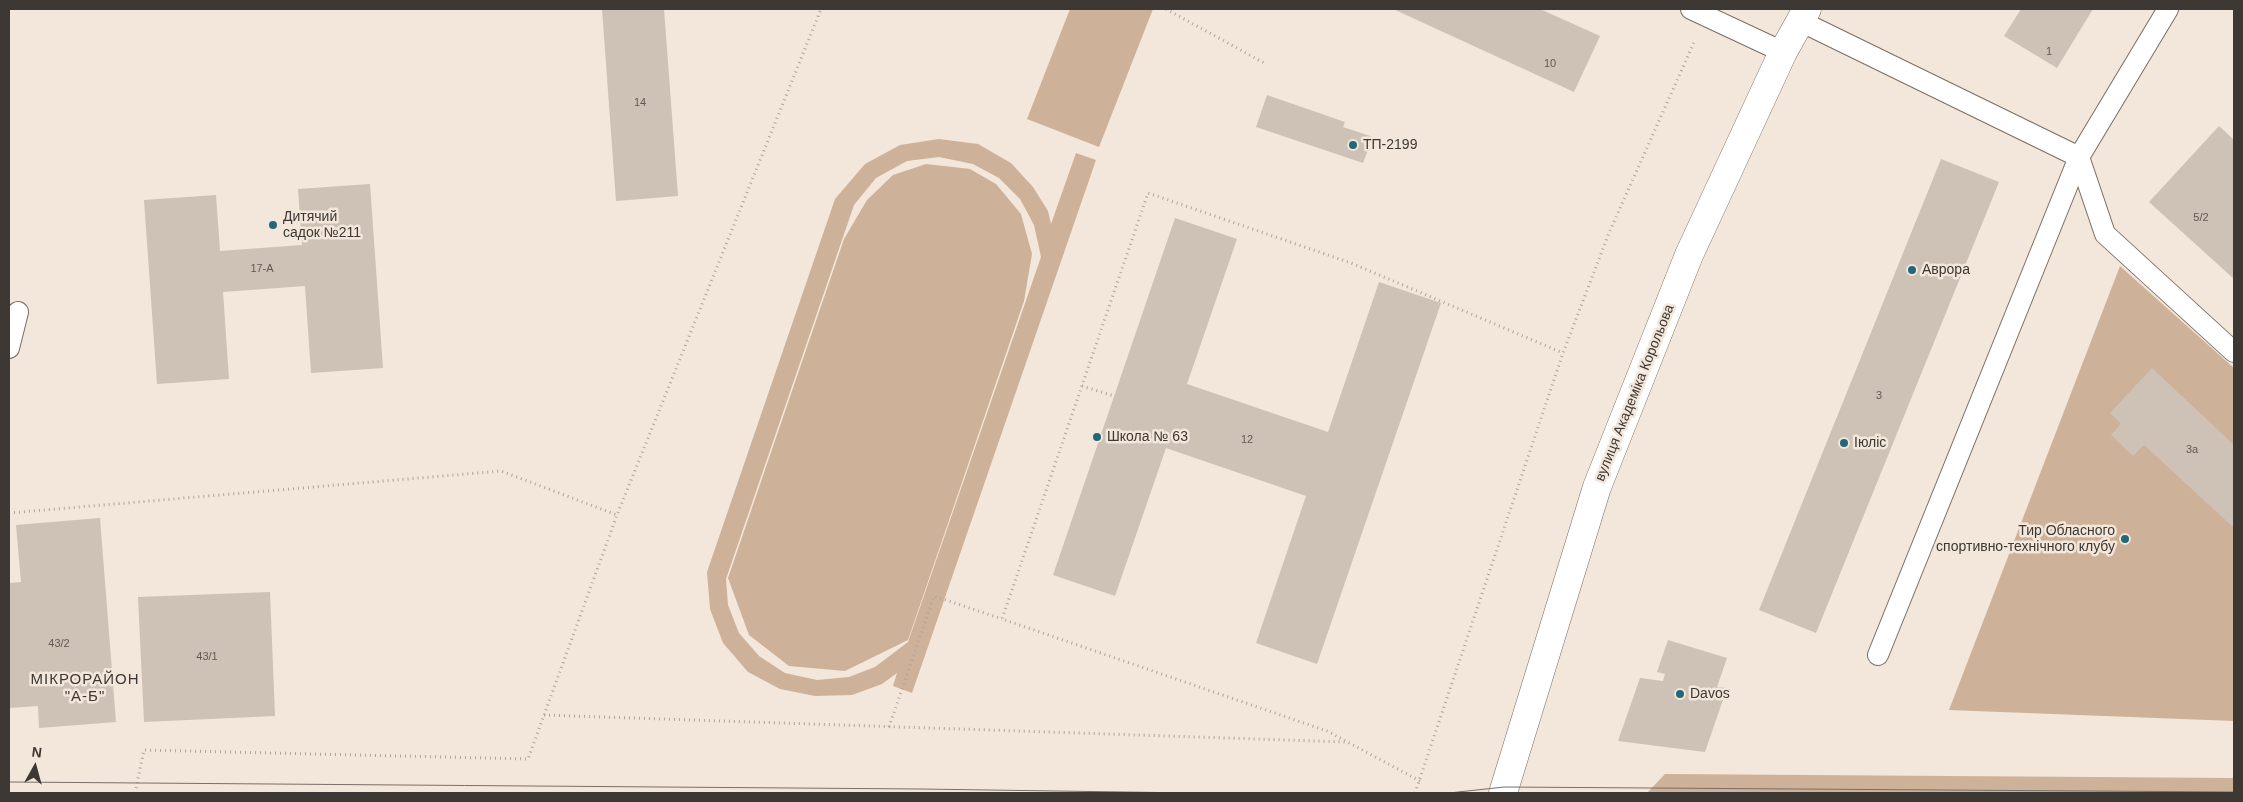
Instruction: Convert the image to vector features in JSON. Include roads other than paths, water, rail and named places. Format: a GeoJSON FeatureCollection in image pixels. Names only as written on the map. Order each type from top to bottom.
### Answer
{"type":"FeatureCollection","features":[{"type":"Feature","properties":{"kind":"main road","name":"вулиця Академіка Корольова"},"geometry":{"type":"LineString","coordinates":[[1503,793],[1597,488],[1689,255],[1803,15]]}},
{"type":"Feature","properties":{"kind":"lane"},"geometry":{"type":"LineString","coordinates":[[1878,655],[2079,157],[2168,9]]}},
{"type":"Feature","properties":{"kind":"lane"},"geometry":{"type":"LineString","coordinates":[[1698,12],[1784,52]]}},
{"type":"Feature","properties":{"kind":"lane"},"geometry":{"type":"LineString","coordinates":[[1803,15],[2079,157],[2105,234],[2234,352]]}},
{"type":"Feature","properties":{"kind":"lane"},"geometry":{"type":"LineString","coordinates":[[9,348],[18,312]]}},
{"type":"Feature","properties":{"kind":"tram line"},"geometry":{"type":"LineString","coordinates":[[9,782],[1192,793]]}},
{"type":"Feature","properties":{"kind":"tram line"},"geometry":{"type":"LineString","coordinates":[[1449,793],[1504,787],[2234,792]]}},
{"type":"Feature","properties":{"kind":"place","name":"ТП-2199"},"geometry":{"type":"Point","coordinates":[1353,145]}},
{"type":"Feature","properties":{"kind":"place","name":"Дитячий садок №211"},"geometry":{"type":"Point","coordinates":[273,225]}},
{"type":"Feature","properties":{"kind":"place","name":"Аврора"},"geometry":{"type":"Point","coordinates":[1912,270]}},
{"type":"Feature","properties":{"kind":"place","name":"Школа № 63"},"geometry":{"type":"Point","coordinates":[1097,437]}},
{"type":"Feature","properties":{"kind":"place","name":"Іюліс"},"geometry":{"type":"Point","coordinates":[1844,443]}},
{"type":"Feature","properties":{"kind":"place","name":"Тир Обласного спортивно-технічного клубу"},"geometry":{"type":"Point","coordinates":[2125,539]}},
{"type":"Feature","properties":{"kind":"place","name":"Davos"},"geometry":{"type":"Point","coordinates":[1680,694]}},
{"type":"Feature","properties":{"kind":"district","name":"МІКРОРАЙОН \"А-Б\""},"geometry":{"type":"Point","coordinates":[85,688]}}]}
